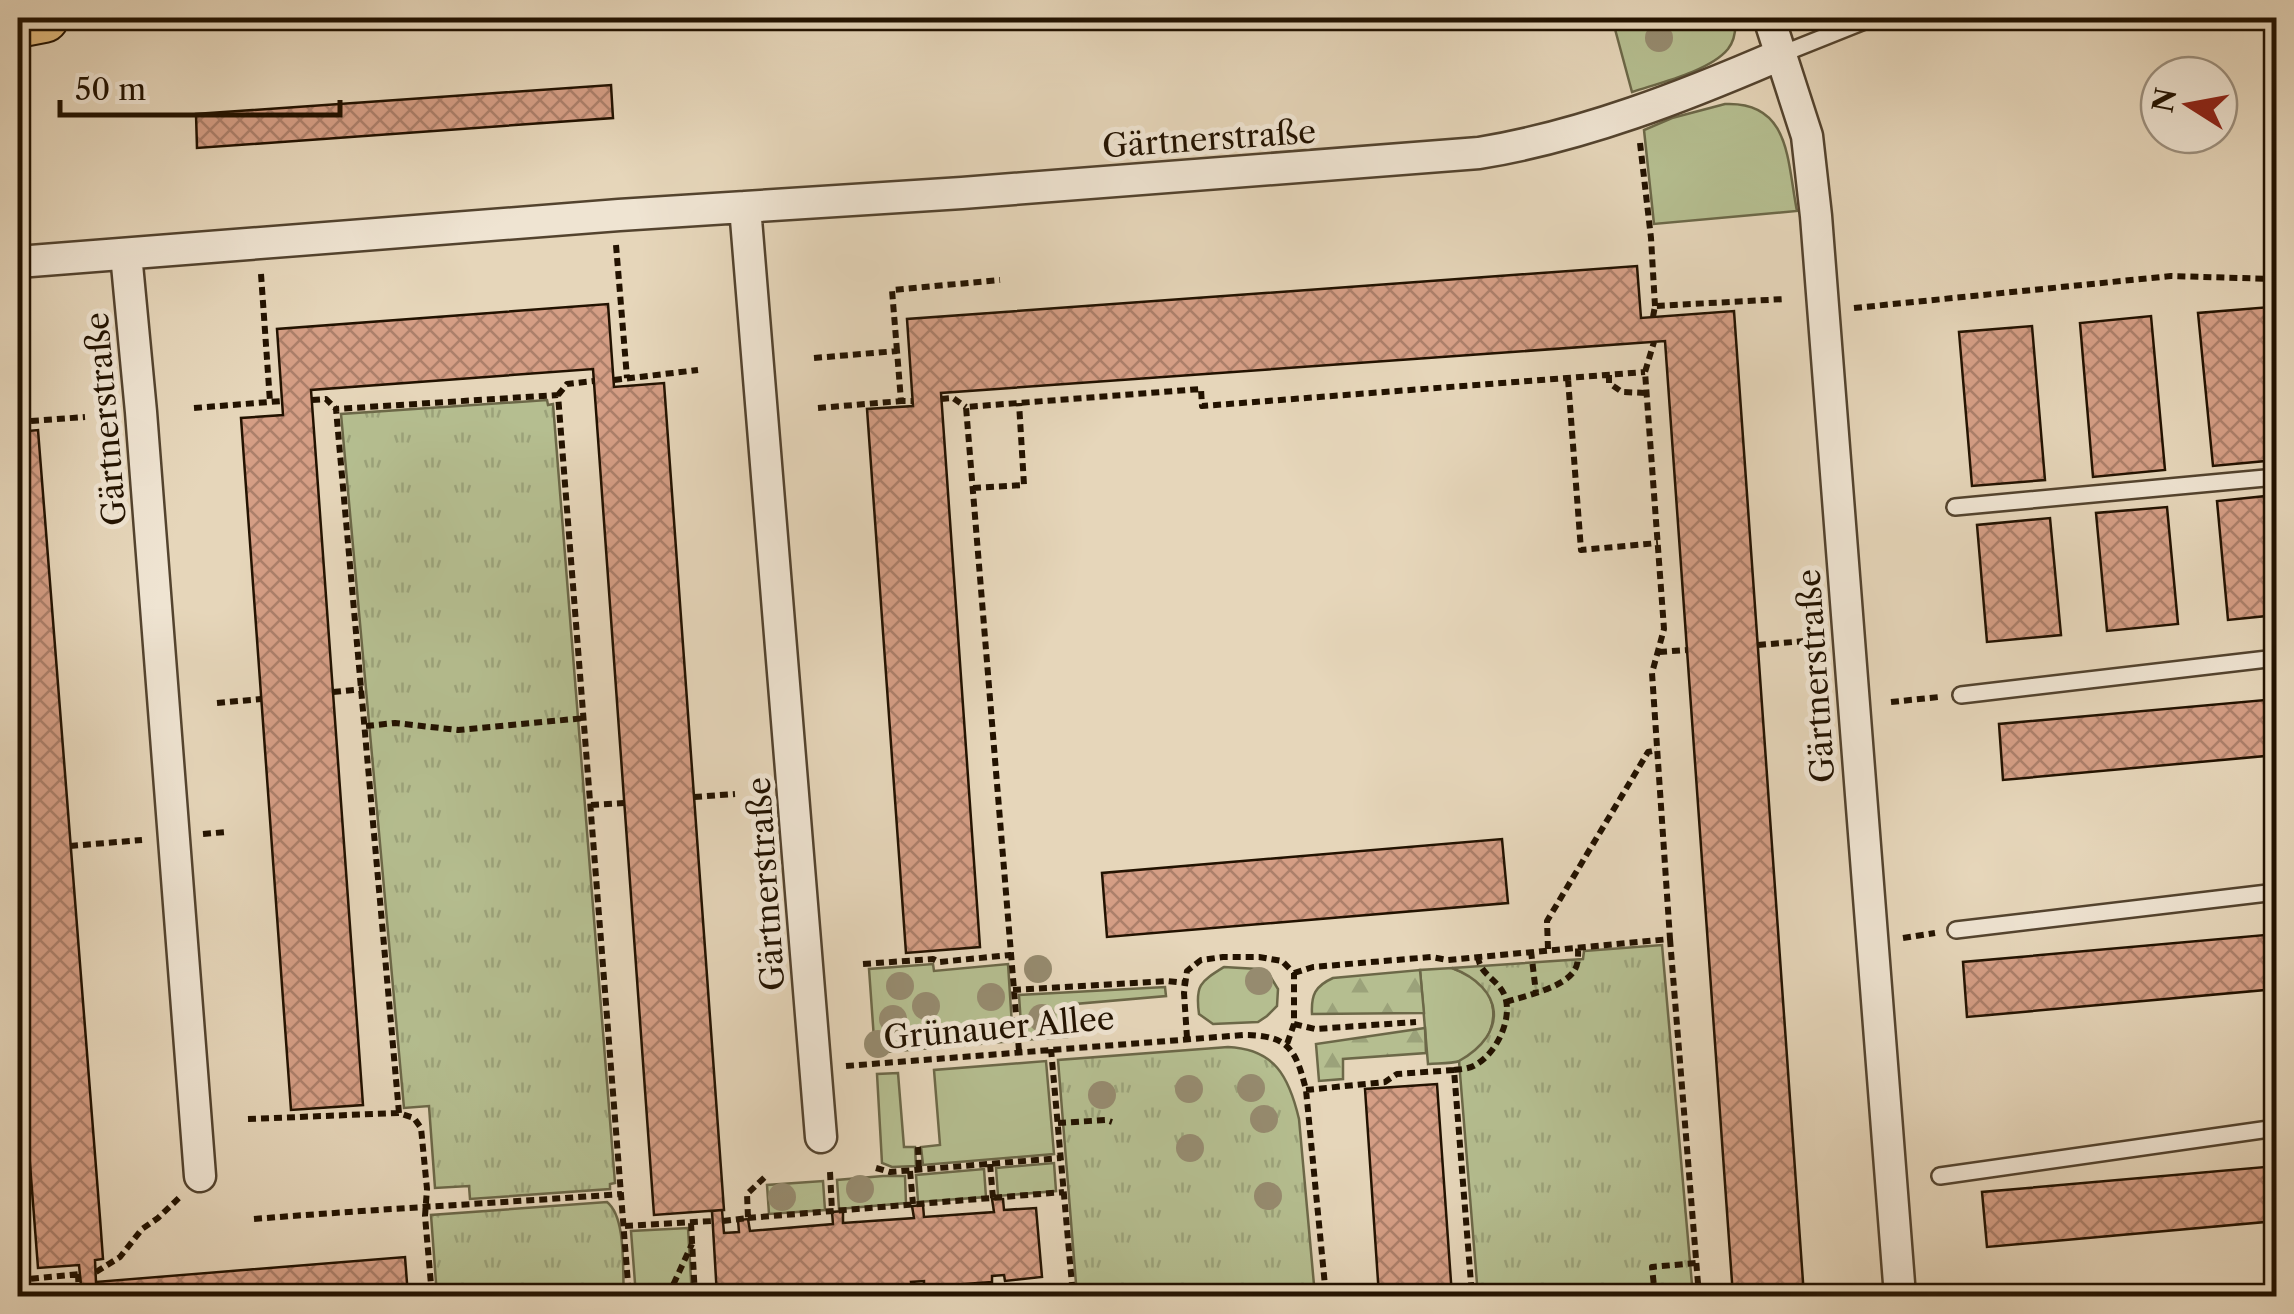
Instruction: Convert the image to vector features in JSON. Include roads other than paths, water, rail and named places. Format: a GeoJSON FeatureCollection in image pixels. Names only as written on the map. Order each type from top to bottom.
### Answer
{"type":"FeatureCollection","features":[{"type":"Feature","properties":{"kind":"main road"},"geometry":{"type":"LineString","coordinates":[[18,23],[44,18]]}},
{"type":"Feature","properties":{"kind":"street","name":"Gärtnerstraße"},"geometry":{"type":"LineString","coordinates":[[1769,18],[1807,136],[1825,311],[1900,1296]]}},
{"type":"Feature","properties":{"kind":"street","name":"Gärtnerstraße"},"geometry":{"type":"LineString","coordinates":[[18,262],[1479,153],[1546,139],[1632,112],[1714,84],[1782,54]]}},
{"type":"Feature","properties":{"kind":"street","name":"Gärtnerstraße"},"geometry":{"type":"LineString","coordinates":[[744,207],[821,1137]]}},
{"type":"Feature","properties":{"kind":"street","name":"Gärtnerstraße"},"geometry":{"type":"LineString","coordinates":[[126,254],[142,412],[200,1176]]}},
{"type":"Feature","properties":{"kind":"lane"},"geometry":{"type":"LineString","coordinates":[[1782,54],[1872,18]]}},
{"type":"Feature","properties":{"kind":"lane"},"geometry":{"type":"LineString","coordinates":[[1955,507],[2276,477]]}},
{"type":"Feature","properties":{"kind":"lane"},"geometry":{"type":"LineString","coordinates":[[1961,695],[2276,658]]}},
{"type":"Feature","properties":{"kind":"lane"},"geometry":{"type":"LineString","coordinates":[[1956,930],[2276,892]]}},
{"type":"Feature","properties":{"kind":"lane"},"geometry":{"type":"LineString","coordinates":[[1940,1176],[2276,1128]]}}]}
